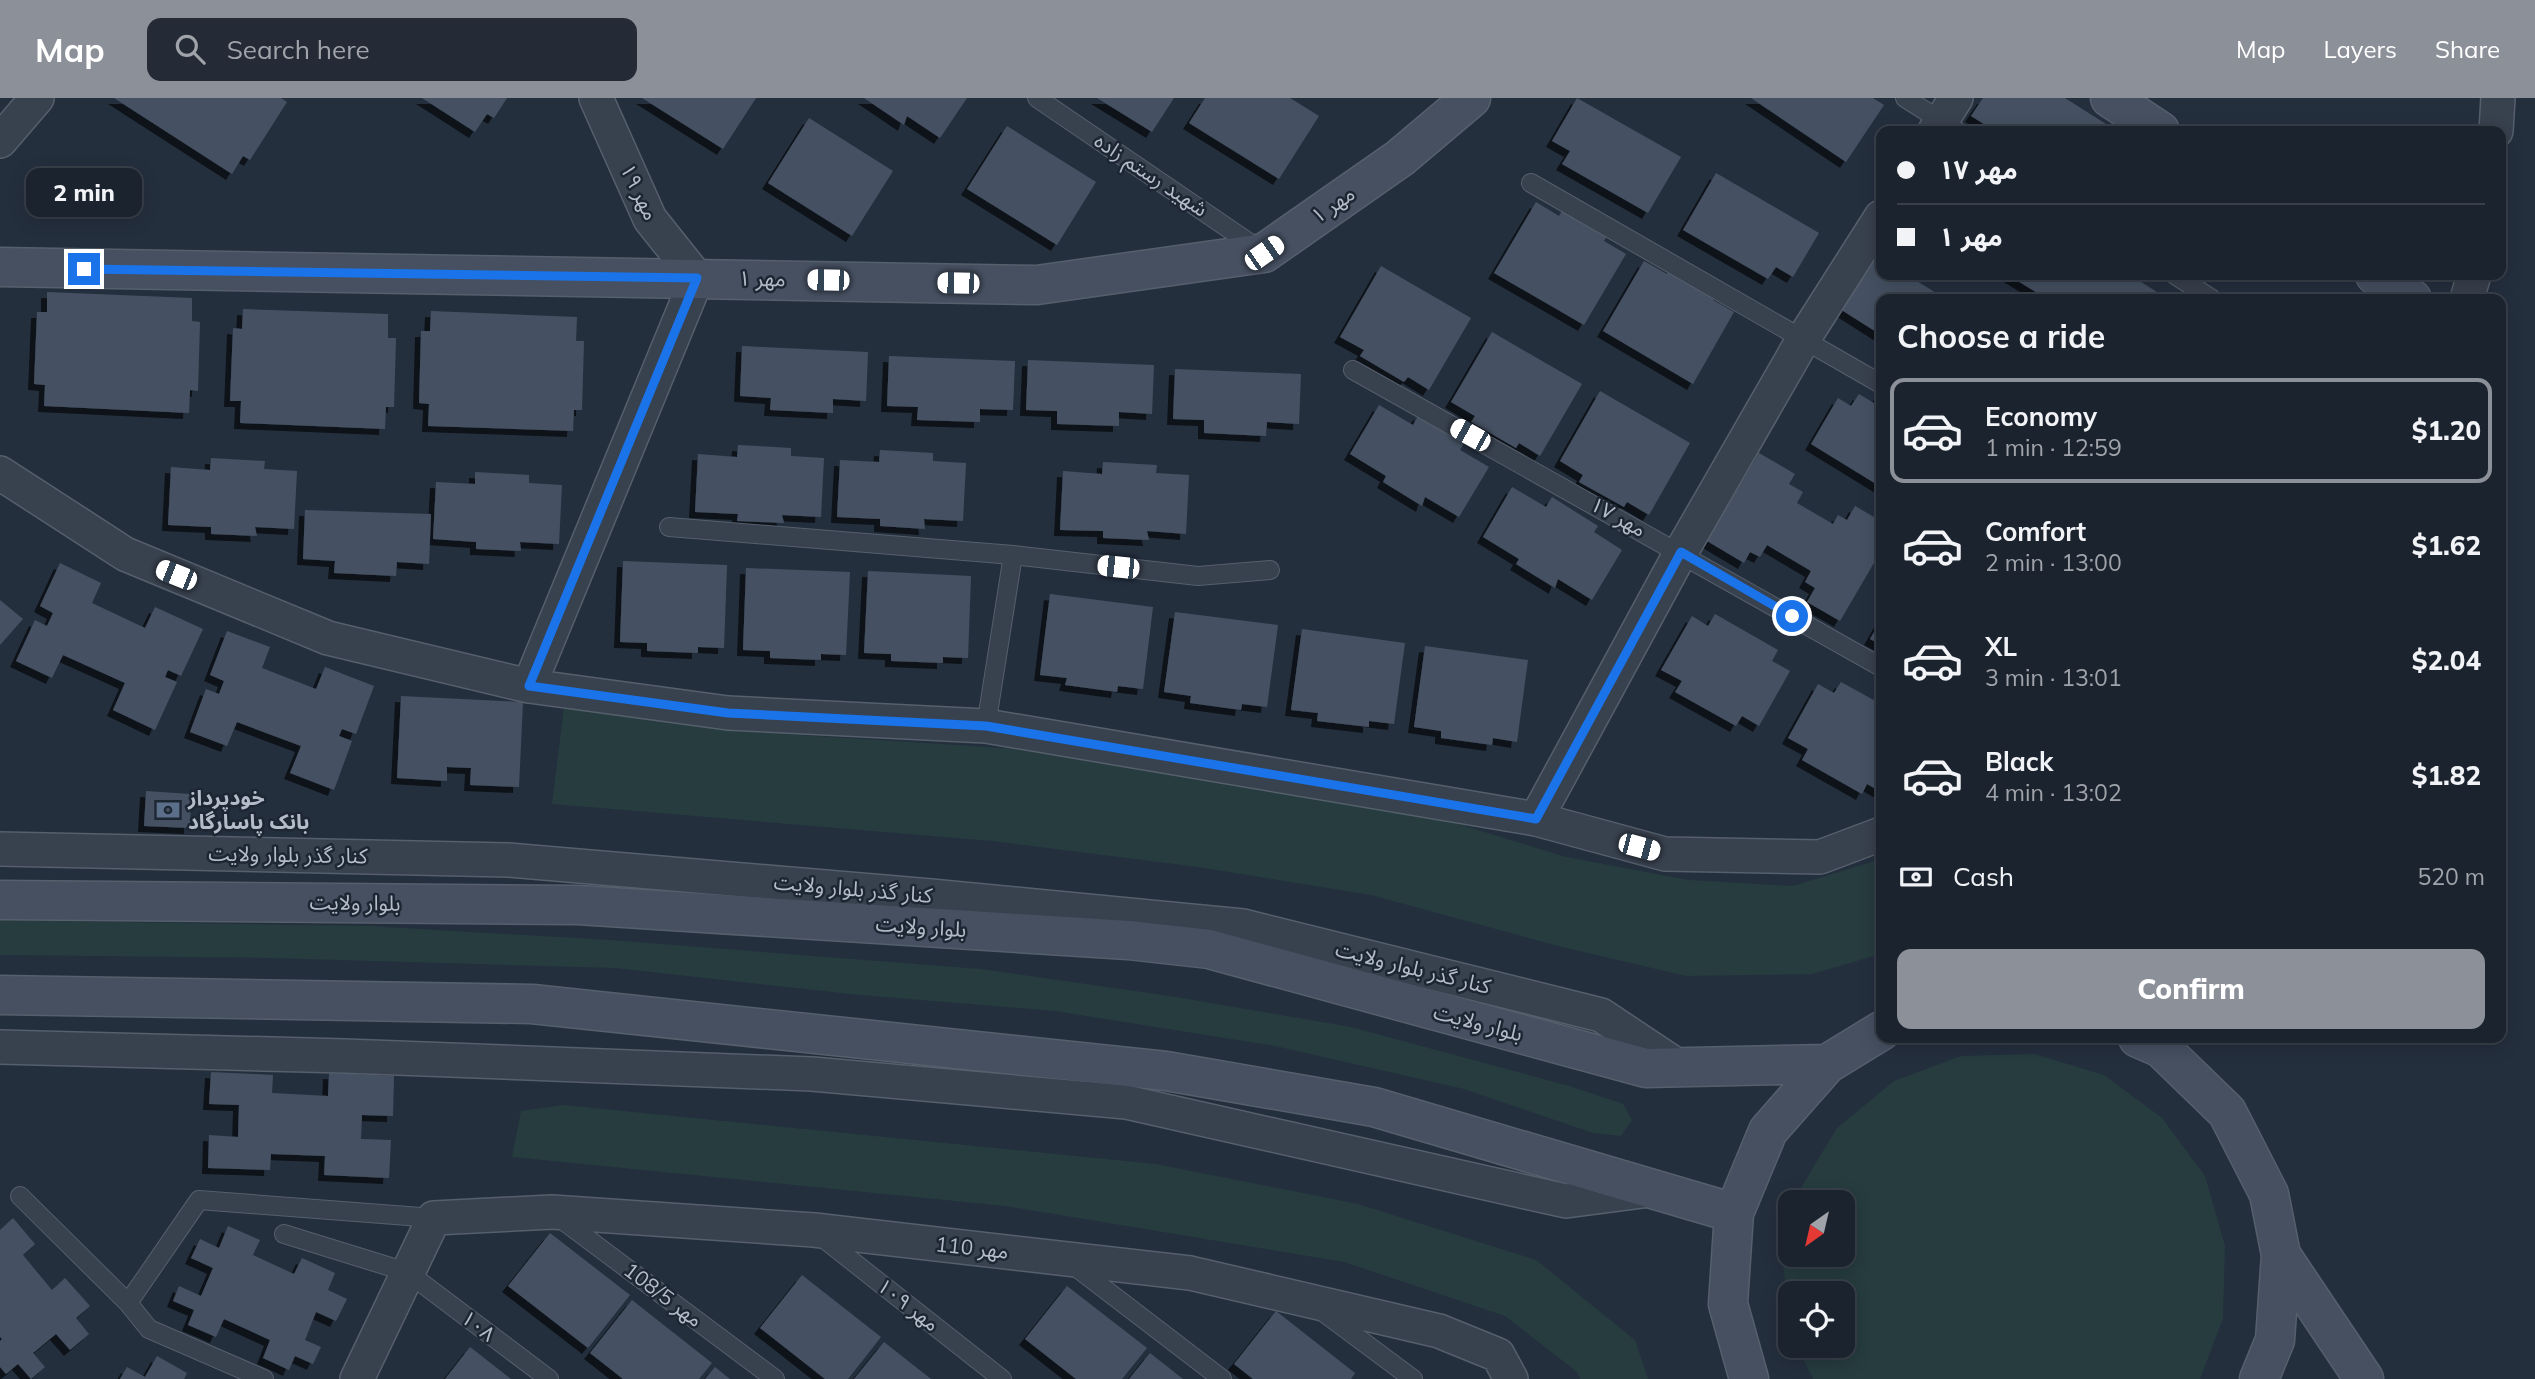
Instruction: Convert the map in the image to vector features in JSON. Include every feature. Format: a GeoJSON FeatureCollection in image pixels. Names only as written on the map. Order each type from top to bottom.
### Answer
{"type":"FeatureCollection","features":[{"type":"Feature","properties":{"kind":"main road","name":"مهر ۱"},"geometry":{"type":"LineString","coordinates":[[0,267],[1037,285],[1264,253],[1399,158],[1471,98]]}},
{"type":"Feature","properties":{"kind":"main road"},"geometry":{"type":"LineString","coordinates":[[2110,98],[2152,126]]}},
{"type":"Feature","properties":{"kind":"main road"},"geometry":{"type":"LineString","coordinates":[[2383,280],[2404,294]]}},
{"type":"Feature","properties":{"kind":"main road","name":"بلوار ولایت"},"geometry":{"type":"LineString","coordinates":[[0,900],[578,905],[1128,940],[1209,949],[1646,1068],[1827,1064]]}},
{"type":"Feature","properties":{"kind":"main road"},"geometry":{"type":"LineString","coordinates":[[0,995],[532,1004],[1166,1070],[1374,1107],[1734,1213]]}},
{"type":"Feature","properties":{"kind":"main road"},"geometry":{"type":"LineString","coordinates":[[1749,1379],[1728,1304],[1734,1213],[1768,1131],[1827,1064],[1876,1034]]}},
{"type":"Feature","properties":{"kind":"main road"},"geometry":{"type":"LineString","coordinates":[[2158,1043],[2227,1112],[2269,1194],[2281,1255],[2275,1340],[2259,1379]]}},
{"type":"Feature","properties":{"kind":"main road"},"geometry":{"type":"LineString","coordinates":[[2281,1255],[2364,1379]]}},
{"type":"Feature","properties":{"kind":"street"},"geometry":{"type":"LineString","coordinates":[[0,141],[37,98]]}},
{"type":"Feature","properties":{"kind":"street","name":"مهر ۱۹"},"geometry":{"type":"LineString","coordinates":[[596,98],[650,219],[697,278]]}},
{"type":"Feature","properties":{"kind":"street"},"geometry":{"type":"LineString","coordinates":[[2496,126],[2498,98]]}},
{"type":"Feature","properties":{"kind":"street"},"geometry":{"type":"LineString","coordinates":[[1536,819],[1681,552],[1804,338],[1876,225]]}},
{"type":"Feature","properties":{"kind":"street"},"geometry":{"type":"LineString","coordinates":[[529,686],[697,278]]}},
{"type":"Feature","properties":{"kind":"street"},"geometry":{"type":"LineString","coordinates":[[2,479],[125,554],[328,638],[529,686],[728,713],[986,726],[1536,819],[1665,854],[1819,857],[1876,836]]}},
{"type":"Feature","properties":{"kind":"street","name":"کنار گذر بلوار ولایت"},"geometry":{"type":"LineString","coordinates":[[0,849],[508,860],[1243,926],[1601,1015],[1679,1067]]}},
{"type":"Feature","properties":{"kind":"street"},"geometry":{"type":"LineString","coordinates":[[0,1047],[345,1056],[812,1074],[1126,1102],[1566,1201],[1654,1190]]}},
{"type":"Feature","properties":{"kind":"street","name":"مهر 110"},"geometry":{"type":"LineString","coordinates":[[434,1218],[552,1212],[814,1230],[1190,1273],[1439,1331],[1505,1367]]}},
{"type":"Feature","properties":{"kind":"street"},"geometry":{"type":"LineString","coordinates":[[357,1379],[434,1218]]}},
{"type":"Feature","properties":{"kind":"lane","name":"شهید رستم زاده"},"geometry":{"type":"LineString","coordinates":[[1037,98],[1264,253]]}},
{"type":"Feature","properties":{"kind":"lane"},"geometry":{"type":"LineString","coordinates":[[1905,98],[1948,120]]}},
{"type":"Feature","properties":{"kind":"lane"},"geometry":{"type":"LineString","coordinates":[[1531,183],[1876,381]]}},
{"type":"Feature","properties":{"kind":"lane"},"geometry":{"type":"LineString","coordinates":[[2183,280],[2204,294]]}},
{"type":"Feature","properties":{"kind":"lane","name":"مهر ۱۷"},"geometry":{"type":"LineString","coordinates":[[1353,370],[1681,552],[1876,664]]}},
{"type":"Feature","properties":{"kind":"lane"},"geometry":{"type":"LineString","coordinates":[[669,527],[1013,555],[1198,576],[1270,570]]}},
{"type":"Feature","properties":{"kind":"lane"},"geometry":{"type":"LineString","coordinates":[[986,726],[1013,555]]}},
{"type":"Feature","properties":{"kind":"lane"},"geometry":{"type":"LineString","coordinates":[[20,1196],[128,1303],[149,1329],[264,1379]]}},
{"type":"Feature","properties":{"kind":"lane"},"geometry":{"type":"LineString","coordinates":[[128,1303],[199,1200],[434,1218]]}},
{"type":"Feature","properties":{"kind":"lane","name":"مهر 108/5"},"geometry":{"type":"LineString","coordinates":[[552,1212],[775,1379]]}},
{"type":"Feature","properties":{"kind":"lane","name":"مهر ۱۰۹"},"geometry":{"type":"LineString","coordinates":[[814,1230],[1002,1379]]}},
{"type":"Feature","properties":{"kind":"lane","name":"۱۰۸"},"geometry":{"type":"LineString","coordinates":[[284,1234],[407,1272],[549,1379]]}},
{"type":"Feature","properties":{"kind":"lane"},"geometry":{"type":"LineString","coordinates":[[1065,1258],[1222,1379]]}},
{"type":"Feature","properties":{"kind":"lane"},"geometry":{"type":"LineString","coordinates":[[1306,1300],[1413,1379]]}},
{"type":"Feature","properties":{"kind":"green space"},"geometry":{"type":"Polygon","coordinates":[[[564,707],[725,730],[1032,750],[1426,814],[1566,857],[1689,880],[1793,886],[1876,861],[1876,955],[1812,974],[1686,976],[1558,946],[1371,895],[1198,867],[992,841],[552,804],[564,707]]]}},
{"type":"Feature","properties":{"kind":"green space"},"geometry":{"type":"Polygon","coordinates":[[[0,920],[368,926],[610,940],[981,969],[1170,996],[1351,1027],[1569,1086],[1623,1104],[1632,1120],[1621,1136],[1593,1133],[1464,1089],[1275,1046],[1055,1011],[860,995],[615,968],[270,958],[0,955],[0,920]]]}},
{"type":"Feature","properties":{"kind":"green space"},"geometry":{"type":"Polygon","coordinates":[[[2034,1054],[2104,1075],[2162,1118],[2205,1176],[2225,1246],[2223,1318],[2200,1379],[1813,1379],[1803,1358],[1855,1358],[1855,1281],[1785,1281],[1783,1267],[1855,1267],[1855,1190],[1800,1190],[1837,1128],[1894,1081],[1961,1056],[2034,1054]]]}},
{"type":"Feature","properties":{"kind":"green space"},"geometry":{"type":"Polygon","coordinates":[[[563,1105],[1156,1164],[1358,1204],[1536,1260],[1635,1340],[1648,1379],[1580,1379],[1577,1372],[1505,1316],[1344,1262],[1005,1206],[512,1157],[521,1111],[563,1105]]]}},
{"type":"Feature","properties":{"kind":"building"},"geometry":{"type":"Polygon","coordinates":[[[114,98],[281,98],[287,102],[250,160],[243,156],[232,174],[114,98]]]}},
{"type":"Feature","properties":{"kind":"building"},"geometry":{"type":"Polygon","coordinates":[[[422,98],[507,98],[494,118],[487,114],[475,132],[422,98]]]}},
{"type":"Feature","properties":{"kind":"building"},"geometry":{"type":"Polygon","coordinates":[[[642,98],[756,98],[723,149],[642,98]]]}},
{"type":"Feature","properties":{"kind":"building"},"geometry":{"type":"Polygon","coordinates":[[[864,98],[967,98],[940,138],[907,116],[904,125],[864,98]]]}},
{"type":"Feature","properties":{"kind":"building"},"geometry":{"type":"Polygon","coordinates":[[[1097,98],[1174,98],[1152,132],[1097,98]]]}},
{"type":"Feature","properties":{"kind":"building"},"geometry":{"type":"Polygon","coordinates":[[[1205,98],[1290,98],[1319,116],[1279,179],[1189,123],[1205,98]]]}},
{"type":"Feature","properties":{"kind":"building"},"geometry":{"type":"Polygon","coordinates":[[[1577,98],[1681,157],[1648,213],[1562,164],[1570,151],[1552,141],[1577,98]]]}},
{"type":"Feature","properties":{"kind":"building"},"geometry":{"type":"Polygon","coordinates":[[[1751,98],[1873,98],[1884,105],[1846,162],[1751,98]]]}},
{"type":"Feature","properties":{"kind":"building"},"geometry":{"type":"Polygon","coordinates":[[[1983,98],[2065,98],[2109,126],[1987,126],[1971,116],[1983,98]]]}},
{"type":"Feature","properties":{"kind":"building"},"geometry":{"type":"Polygon","coordinates":[[[809,118],[893,171],[852,236],[768,183],[809,118]]]}},
{"type":"Feature","properties":{"kind":"building"},"geometry":{"type":"Polygon","coordinates":[[[1007,126],[1096,182],[1057,245],[967,189],[1007,126]]]}},
{"type":"Feature","properties":{"kind":"building"},"geometry":{"type":"Polygon","coordinates":[[[1716,173],[1819,233],[1793,277],[1776,267],[1768,279],[1683,230],[1716,173]]]}},
{"type":"Feature","properties":{"kind":"building"},"geometry":{"type":"Polygon","coordinates":[[[1536,202],[1559,216],[1563,209],[1607,236],[1604,241],[1626,254],[1584,325],[1494,273],[1536,202]]]}},
{"type":"Feature","properties":{"kind":"building"},"geometry":{"type":"Polygon","coordinates":[[[1875,254],[1876,280],[1915,280],[1938,294],[1876,294],[1876,332],[1840,309],[1875,254]]]}},
{"type":"Feature","properties":{"kind":"building"},"geometry":{"type":"Polygon","coordinates":[[[1644,261],[1667,274],[1671,268],[1716,294],[1713,300],[1734,312],[1693,384],[1603,331],[1644,261]]]}},
{"type":"Feature","properties":{"kind":"building"},"geometry":{"type":"Polygon","coordinates":[[[1381,266],[1471,318],[1429,390],[1408,377],[1404,382],[1360,356],[1364,350],[1340,337],[1381,266]]]}},
{"type":"Feature","properties":{"kind":"building"},"geometry":{"type":"Polygon","coordinates":[[[2016,280],[2138,280],[2160,294],[2039,294],[2016,280]]]}},
{"type":"Feature","properties":{"kind":"building"},"geometry":{"type":"Polygon","coordinates":[[[47,292],[192,298],[192,321],[200,322],[198,391],[190,390],[189,413],[44,406],[45,385],[34,384],[37,312],[47,312],[47,292]]]}},
{"type":"Feature","properties":{"kind":"building"},"geometry":{"type":"Polygon","coordinates":[[[243,309],[388,314],[388,338],[396,338],[394,407],[386,407],[385,429],[240,423],[241,401],[230,401],[233,328],[242,329],[243,309]]]}},
{"type":"Feature","properties":{"kind":"building"},"geometry":{"type":"Polygon","coordinates":[[[431,311],[577,317],[576,341],[584,341],[582,410],[574,410],[573,431],[428,426],[429,404],[419,403],[421,331],[430,331],[431,311]]]}},
{"type":"Feature","properties":{"kind":"building"},"geometry":{"type":"Polygon","coordinates":[[[1492,332],[1582,384],[1540,456],[1519,443],[1516,448],[1471,422],[1475,416],[1451,402],[1492,332]]]}},
{"type":"Feature","properties":{"kind":"building"},"geometry":{"type":"Polygon","coordinates":[[[742,346],[868,352],[866,401],[833,399],[833,413],[770,410],[771,398],[740,396],[742,346]]]}},
{"type":"Feature","properties":{"kind":"building"},"geometry":{"type":"Polygon","coordinates":[[[889,356],[1015,361],[1013,410],[980,409],[980,422],[917,420],[918,407],[887,406],[889,356]]]}},
{"type":"Feature","properties":{"kind":"building"},"geometry":{"type":"Polygon","coordinates":[[[1028,360],[1154,365],[1152,414],[1119,412],[1119,426],[1057,424],[1057,411],[1026,410],[1028,360]]]}},
{"type":"Feature","properties":{"kind":"building"},"geometry":{"type":"Polygon","coordinates":[[[1175,369],[1301,374],[1299,424],[1267,422],[1266,436],[1204,433],[1204,420],[1173,419],[1175,369]]]}},
{"type":"Feature","properties":{"kind":"building"},"geometry":{"type":"Polygon","coordinates":[[[1600,391],[1690,443],[1649,515],[1627,502],[1624,507],[1579,482],[1583,475],[1560,461],[1600,391]]]}},
{"type":"Feature","properties":{"kind":"building"},"geometry":{"type":"Polygon","coordinates":[[[1859,394],[1874,403],[1876,400],[1876,484],[1811,444],[1838,398],[1851,406],[1859,394]]]}},
{"type":"Feature","properties":{"kind":"building"},"geometry":{"type":"Polygon","coordinates":[[[1379,405],[1413,425],[1419,414],[1465,442],[1460,450],[1489,467],[1459,517],[1425,497],[1422,506],[1383,482],[1386,476],[1350,454],[1379,405]]]}},
{"type":"Feature","properties":{"kind":"building"},"geometry":{"type":"Polygon","coordinates":[[[738,445],[791,448],[791,456],[824,458],[821,517],[782,515],[784,523],[737,521],[738,514],[695,512],[698,454],[737,457],[738,445]]]}},
{"type":"Feature","properties":{"kind":"building"},"geometry":{"type":"Polygon","coordinates":[[[880,450],[933,453],[933,461],[966,463],[963,521],[924,519],[925,529],[880,526],[880,519],[837,517],[840,460],[879,462],[880,450]]]}},
{"type":"Feature","properties":{"kind":"building"},"geometry":{"type":"Polygon","coordinates":[[[1759,453],[1795,474],[1789,484],[1803,492],[1797,503],[1833,524],[1838,515],[1847,520],[1855,506],[1876,518],[1876,560],[1840,621],[1807,602],[1815,588],[1805,582],[1811,571],[1767,545],[1760,557],[1750,552],[1744,563],[1707,541],[1759,453]]]}},
{"type":"Feature","properties":{"kind":"building"},"geometry":{"type":"Polygon","coordinates":[[[211,458],[265,461],[264,469],[297,471],[294,529],[255,527],[257,536],[211,534],[211,527],[168,525],[171,467],[210,470],[211,458]]]}},
{"type":"Feature","properties":{"kind":"building"},"geometry":{"type":"Polygon","coordinates":[[[1103,462],[1157,465],[1156,473],[1189,475],[1186,534],[1147,531],[1149,540],[1103,538],[1103,531],[1060,530],[1063,471],[1102,474],[1103,462]]]}},
{"type":"Feature","properties":{"kind":"building"},"geometry":{"type":"Polygon","coordinates":[[[475,472],[529,475],[529,483],[562,485],[559,544],[520,542],[521,551],[476,549],[476,542],[433,539],[436,482],[475,484],[475,472]]]}},
{"type":"Feature","properties":{"kind":"building"},"geometry":{"type":"Polygon","coordinates":[[[1512,487],[1546,507],[1552,497],[1598,526],[1594,532],[1622,550],[1592,600],[1558,579],[1555,588],[1516,564],[1519,559],[1483,537],[1512,487]]]}},
{"type":"Feature","properties":{"kind":"building"},"geometry":{"type":"Polygon","coordinates":[[[305,510],[431,514],[429,564],[397,562],[396,576],[334,573],[335,561],[303,559],[305,510]]]}},
{"type":"Feature","properties":{"kind":"building"},"geometry":{"type":"Polygon","coordinates":[[[623,561],[727,565],[724,648],[698,647],[698,653],[647,651],[647,643],[620,642],[623,561]]]}},
{"type":"Feature","properties":{"kind":"building"},"geometry":{"type":"Polygon","coordinates":[[[60,563],[101,583],[92,603],[145,628],[155,607],[203,629],[181,676],[168,670],[165,677],[177,682],[155,730],[113,710],[125,683],[63,655],[52,678],[16,661],[35,620],[47,626],[53,613],[40,606],[60,563]]]}},
{"type":"Feature","properties":{"kind":"building"},"geometry":{"type":"Polygon","coordinates":[[[746,568],[850,572],[846,655],[821,654],[821,660],[770,658],[770,651],[743,650],[746,568]]]}},
{"type":"Feature","properties":{"kind":"building"},"geometry":{"type":"Polygon","coordinates":[[[868,571],[971,576],[968,658],[943,657],[943,663],[891,661],[891,654],[864,653],[868,571]]]}},
{"type":"Feature","properties":{"kind":"building"},"geometry":{"type":"Polygon","coordinates":[[[1050,594],[1153,607],[1143,689],[1118,686],[1117,692],[1065,685],[1067,678],[1040,675],[1050,594]]]}},
{"type":"Feature","properties":{"kind":"building"},"geometry":{"type":"Polygon","coordinates":[[[0,600],[23,619],[0,645],[0,600]]]}},
{"type":"Feature","properties":{"kind":"building"},"geometry":{"type":"Polygon","coordinates":[[[1175,612],[1278,625],[1267,707],[1242,704],[1241,710],[1190,703],[1191,696],[1164,692],[1175,612]]]}},
{"type":"Feature","properties":{"kind":"building"},"geometry":{"type":"Polygon","coordinates":[[[1715,614],[1778,650],[1772,661],[1790,671],[1759,726],[1742,716],[1736,726],[1675,692],[1682,681],[1661,670],[1692,616],[1708,626],[1715,614]]]}},
{"type":"Feature","properties":{"kind":"building"},"geometry":{"type":"Polygon","coordinates":[[[1302,629],[1405,643],[1394,724],[1369,721],[1369,727],[1317,721],[1318,713],[1291,710],[1302,629]]]}},
{"type":"Feature","properties":{"kind":"building"},"geometry":{"type":"Polygon","coordinates":[[[1876,629],[1876,642],[1870,639],[1876,629]]]}},
{"type":"Feature","properties":{"kind":"building"},"geometry":{"type":"Polygon","coordinates":[[[227,631],[270,647],[262,668],[316,689],[325,667],[374,686],[356,734],[342,729],[339,736],[352,741],[334,790],[290,773],[301,746],[237,722],[227,746],[190,732],[206,689],[219,694],[224,681],[210,675],[227,631]]]}},
{"type":"Feature","properties":{"kind":"building"},"geometry":{"type":"Polygon","coordinates":[[[1425,646],[1528,660],[1517,742],[1493,738],[1492,745],[1441,738],[1441,731],[1414,727],[1425,646]]]}},
{"type":"Feature","properties":{"kind":"building"},"geometry":{"type":"Polygon","coordinates":[[[1841,682],[1876,701],[1876,789],[1867,784],[1862,794],[1802,760],[1808,749],[1788,738],[1818,684],[1834,693],[1841,682]]]}},
{"type":"Feature","properties":{"kind":"building"},"geometry":{"type":"Polygon","coordinates":[[[401,696],[523,702],[519,787],[470,785],[471,768],[447,767],[447,781],[397,778],[401,696]]]}},
{"type":"Feature","properties":{"kind":"building","name":"خودپرداز بانک پاسارگاد"},"geometry":{"type":"Polygon","coordinates":[[[146,791],[191,794],[190,828],[144,826],[146,791]]]}},
{"type":"Feature","properties":{"kind":"building"},"geometry":{"type":"Polygon","coordinates":[[[211,1072],[273,1075],[272,1093],[328,1096],[329,1073],[394,1076],[393,1116],[362,1115],[361,1139],[391,1140],[389,1178],[324,1175],[325,1156],[271,1154],[270,1170],[208,1168],[209,1135],[238,1137],[239,1105],[209,1104],[211,1072]]]}},
{"type":"Feature","properties":{"kind":"building"},"geometry":{"type":"Polygon","coordinates":[[[13,1218],[35,1244],[23,1255],[52,1290],[65,1278],[90,1306],[76,1318],[89,1334],[70,1350],[56,1334],[33,1353],[45,1367],[31,1379],[18,1364],[6,1374],[0,1367],[0,1230],[13,1218]]]}},
{"type":"Feature","properties":{"kind":"building"},"geometry":{"type":"Polygon","coordinates":[[[228,1226],[260,1240],[253,1255],[294,1274],[302,1258],[335,1273],[328,1290],[347,1299],[336,1321],[316,1312],[305,1340],[321,1347],[313,1364],[295,1356],[289,1370],[263,1358],[270,1340],[224,1319],[216,1337],[188,1325],[194,1310],[173,1301],[179,1286],[201,1296],[213,1268],[191,1258],[200,1239],[219,1248],[228,1226]]]}},
{"type":"Feature","properties":{"kind":"building"},"geometry":{"type":"Polygon","coordinates":[[[550,1233],[630,1295],[588,1348],[508,1286],[550,1233]]]}},
{"type":"Feature","properties":{"kind":"building"},"geometry":{"type":"Polygon","coordinates":[[[802,1275],[881,1337],[848,1379],[825,1379],[760,1328],[802,1275]]]}},
{"type":"Feature","properties":{"kind":"building"},"geometry":{"type":"Polygon","coordinates":[[[1067,1286],[1147,1348],[1122,1379],[1076,1379],[1025,1339],[1067,1286]]]}},
{"type":"Feature","properties":{"kind":"building"},"geometry":{"type":"Polygon","coordinates":[[[632,1300],[712,1363],[699,1379],[623,1379],[590,1353],[632,1300]]]}},
{"type":"Feature","properties":{"kind":"building"},"geometry":{"type":"Polygon","coordinates":[[[1276,1311],[1355,1373],[1351,1379],[1253,1379],[1234,1364],[1276,1311]]]}},
{"type":"Feature","properties":{"kind":"building"},"geometry":{"type":"Polygon","coordinates":[[[884,1342],[931,1379],[854,1379],[884,1342]]]}},
{"type":"Feature","properties":{"kind":"building"},"geometry":{"type":"Polygon","coordinates":[[[470,1347],[511,1379],[445,1379],[470,1347]]]}},
{"type":"Feature","properties":{"kind":"building"},"geometry":{"type":"Polygon","coordinates":[[[1150,1353],[1183,1379],[1129,1379],[1150,1353]]]}},
{"type":"Feature","properties":{"kind":"building"},"geometry":{"type":"Polygon","coordinates":[[[157,1356],[187,1373],[184,1379],[120,1379],[127,1367],[145,1377],[157,1356]]]}},
{"type":"Feature","properties":{"kind":"building"},"geometry":{"type":"Polygon","coordinates":[[[715,1367],[730,1379],[705,1379],[715,1367]]]}},
{"type":"Feature","properties":{"kind":"place","name":"خودپرداز بانک پاسارگاد"},"geometry":{"type":"Point","coordinates":[168,810]}},
{"type":"Feature","properties":{"kind":"route"},"geometry":{"type":"LineString","coordinates":[[84,269],[697,278],[529,686],[728,713],[986,726],[1536,819],[1681,552],[1792,616]]}}]}
